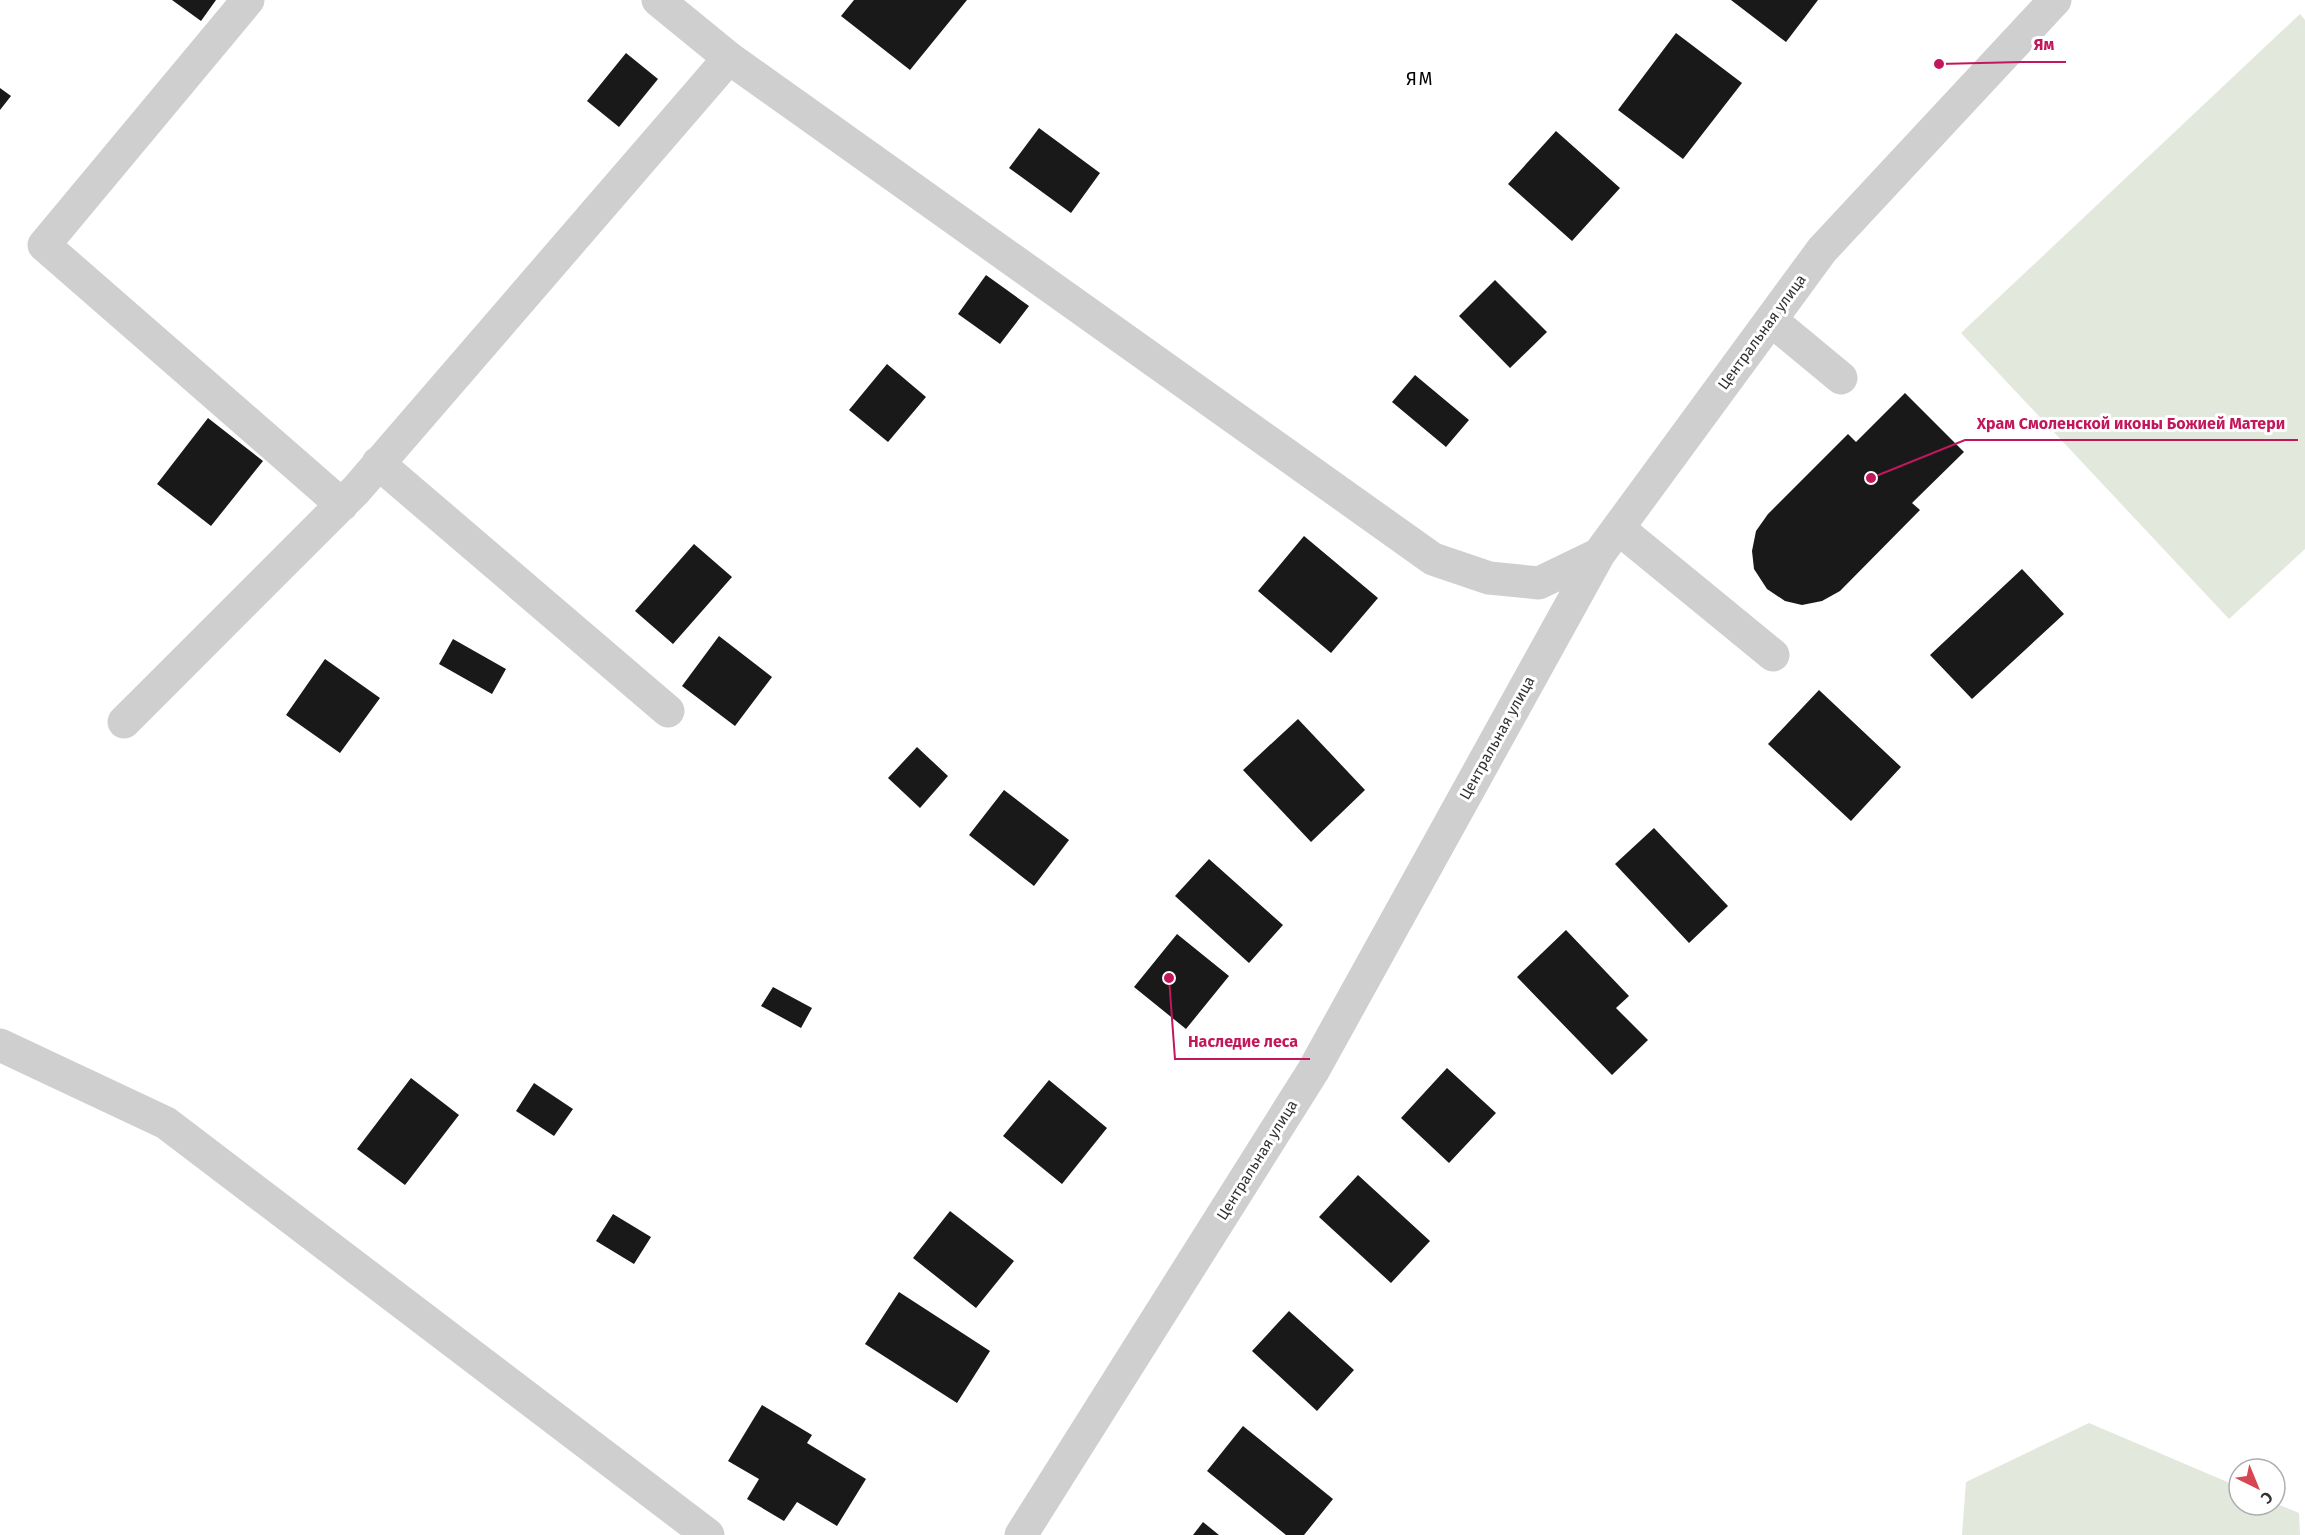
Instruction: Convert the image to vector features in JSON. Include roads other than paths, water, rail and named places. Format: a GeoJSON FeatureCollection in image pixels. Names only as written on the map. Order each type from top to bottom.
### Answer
{"type":"FeatureCollection","features":[{"type":"Feature","properties":{"kind":"street"},"geometry":{"type":"LineString","coordinates":[[248,0],[44,245],[342,505]]}},
{"type":"Feature","properties":{"kind":"street"},"geometry":{"type":"LineString","coordinates":[[657,0],[729,58],[1433,560],[1489,578],[1539,583],[1608,541],[1773,656]]}},
{"type":"Feature","properties":{"kind":"street","name":"Центральная улица"},"geometry":{"type":"LineString","coordinates":[[1021,1535],[1312,1071],[1608,541],[1822,250],[2055,0]]}},
{"type":"Feature","properties":{"kind":"street"},"geometry":{"type":"LineString","coordinates":[[124,722],[342,505],[729,58]]}},
{"type":"Feature","properties":{"kind":"street"},"geometry":{"type":"LineString","coordinates":[[1771,320],[1841,378]]}},
{"type":"Feature","properties":{"kind":"street"},"geometry":{"type":"LineString","coordinates":[[378,463],[668,711]]}},
{"type":"Feature","properties":{"kind":"street"},"geometry":{"type":"LineString","coordinates":[[0,1045],[166,1123],[708,1535]]}},
{"type":"Feature","properties":{"kind":"place","name":"Ям"},"geometry":{"type":"Point","coordinates":[1939,64]}},
{"type":"Feature","properties":{"kind":"place","name":"Храм Смоленской иконы Божией Матери"},"geometry":{"type":"Point","coordinates":[1871,478]}},
{"type":"Feature","properties":{"kind":"place","name":"Наследие леса"},"geometry":{"type":"Point","coordinates":[1169,978]}},
{"type":"Feature","properties":{"kind":"district","name":"ЯМ"},"geometry":{"type":"Point","coordinates":[1420,79]}}]}
